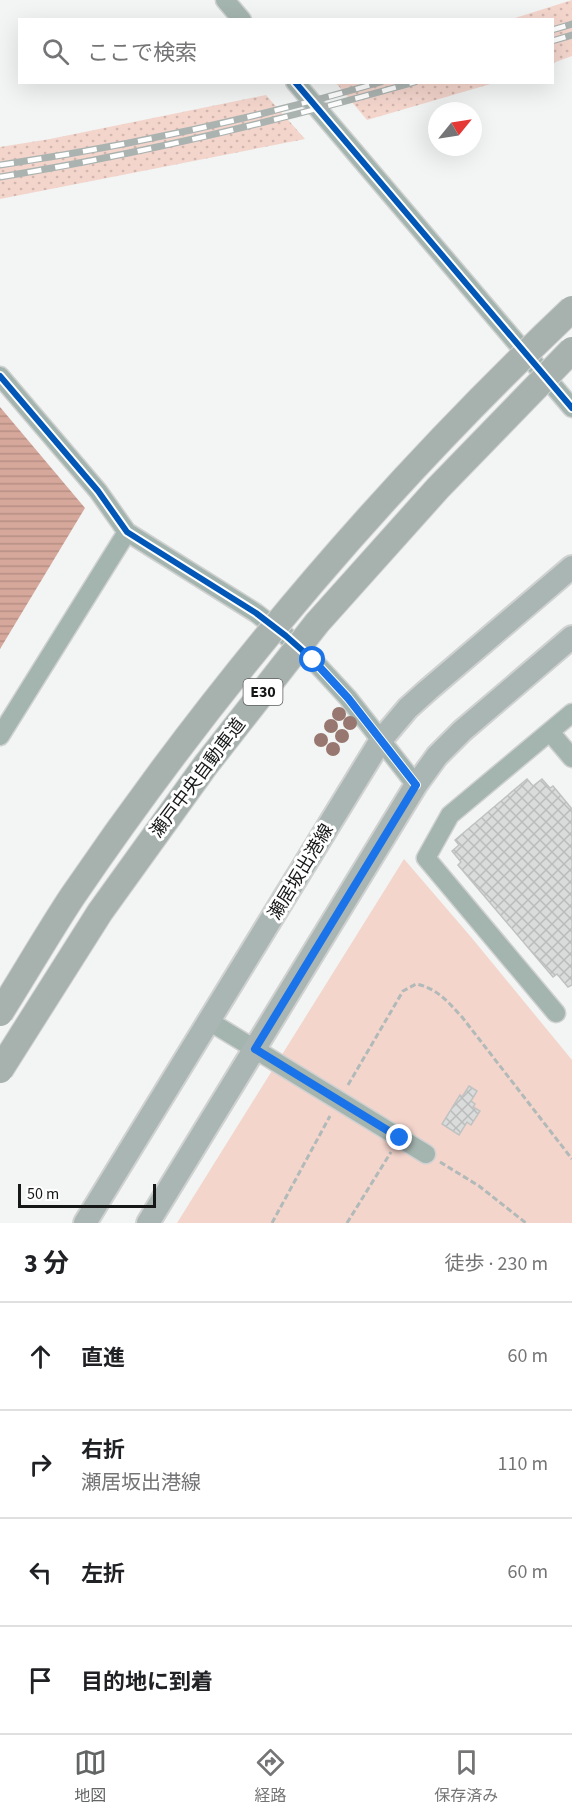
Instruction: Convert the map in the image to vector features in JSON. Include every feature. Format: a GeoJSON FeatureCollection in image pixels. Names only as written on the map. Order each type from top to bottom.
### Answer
{"type":"FeatureCollection","features":[{"type":"Feature","properties":{"kind":"highway","name":"瀬戸中央自動車道"},"geometry":{"type":"LineString","coordinates":[[0,1013],[79,888],[181,746],[296,602],[413,469],[572,309]]}},
{"type":"Feature","properties":{"kind":"highway","name":"瀬戸中央自動車道"},"geometry":{"type":"LineString","coordinates":[[0,1070],[107,902],[205,766],[317,623],[438,488],[572,350]]}},
{"type":"Feature","properties":{"kind":"main road","name":"瀬居坂出港線"},"geometry":{"type":"LineString","coordinates":[[85,1223],[381,741],[408,708],[572,567]]}},
{"type":"Feature","properties":{"kind":"main road"},"geometry":{"type":"LineString","coordinates":[[148,1223],[416,785],[437,756],[462,731],[572,637]]}},
{"type":"Feature","properties":{"kind":"street"},"geometry":{"type":"LineString","coordinates":[[225,0],[240,18]]}},
{"type":"Feature","properties":{"kind":"street"},"geometry":{"type":"LineString","coordinates":[[297,84],[572,408]]}},
{"type":"Feature","properties":{"kind":"street"},"geometry":{"type":"LineString","coordinates":[[0,375],[98,491],[127,532],[256,613],[286,636],[313,660],[416,785]]}},
{"type":"Feature","properties":{"kind":"street"},"geometry":{"type":"LineString","coordinates":[[0,736],[127,532]]}},
{"type":"Feature","properties":{"kind":"street"},"geometry":{"type":"LineString","coordinates":[[556,1012],[426,858],[450,815],[572,713]]}},
{"type":"Feature","properties":{"kind":"street"},"geometry":{"type":"LineString","coordinates":[[550,732],[572,758]]}},
{"type":"Feature","properties":{"kind":"street"},"geometry":{"type":"LineString","coordinates":[[209,1021],[426,1154]]}},
{"type":"Feature","properties":{"kind":"path"},"geometry":{"type":"LineString","coordinates":[[272,1223],[338,1100],[403,991],[416,984],[427,986],[442,995],[462,1017],[572,1159]]}},
{"type":"Feature","properties":{"kind":"path"},"geometry":{"type":"LineString","coordinates":[[347,1223],[400,1138]]}},
{"type":"Feature","properties":{"kind":"path"},"geometry":{"type":"LineString","coordinates":[[426,1154],[479,1186],[526,1223]]}},
{"type":"Feature","properties":{"kind":"shaded area"},"geometry":{"type":"Polygon","coordinates":[[[572,0],[572,56],[554,63],[554,18],[515,18],[572,0]]]}},
{"type":"Feature","properties":{"kind":"shaded area"},"geometry":{"type":"Polygon","coordinates":[[[337,84],[491,84],[367,120],[337,84]]]}},
{"type":"Feature","properties":{"kind":"shaded area"},"geometry":{"type":"Polygon","coordinates":[[[266,95],[305,139],[0,199],[0,147],[266,95]]]}},
{"type":"Feature","properties":{"kind":"shaded area"},"geometry":{"type":"Polygon","coordinates":[[[0,407],[85,508],[0,649],[0,407]]]}},
{"type":"Feature","properties":{"kind":"shaded area"},"geometry":{"type":"Polygon","coordinates":[[[404,859],[572,1060],[572,1223],[177,1223],[404,859]]]}},
{"type":"Feature","properties":{"kind":"building"},"geometry":{"type":"Polygon","coordinates":[[[527,779],[533,786],[542,779],[550,788],[553,786],[572,809],[572,985],[568,987],[557,974],[553,977],[458,865],[461,862],[452,851],[459,845],[455,840],[527,779]]]}},
{"type":"Feature","properties":{"kind":"building"},"geometry":{"type":"Polygon","coordinates":[[[469,1086],[477,1091],[471,1101],[475,1104],[473,1107],[480,1111],[471,1125],[467,1122],[459,1135],[442,1124],[460,1095],[462,1097],[469,1086]]]}},
{"type":"Feature","properties":{"kind":"railway"},"geometry":{"type":"LineString","coordinates":[[554,29],[572,24]]}},
{"type":"Feature","properties":{"kind":"railway"},"geometry":{"type":"LineString","coordinates":[[554,40],[572,35]]}},
{"type":"Feature","properties":{"kind":"railway"},"geometry":{"type":"LineString","coordinates":[[0,165],[192,130],[373,84]]}},
{"type":"Feature","properties":{"kind":"railway"},"geometry":{"type":"LineString","coordinates":[[0,177],[209,136],[408,84]]}},
{"type":"Feature","properties":{"kind":"cycle path"},"geometry":{"type":"LineString","coordinates":[[297,84],[572,408]]}},
{"type":"Feature","properties":{"kind":"cycle path"},"geometry":{"type":"LineString","coordinates":[[0,376],[98,491],[127,532],[256,613],[286,636],[313,660],[348,698],[416,785]]}},
{"type":"Feature","properties":{"kind":"route"},"geometry":{"type":"LineString","coordinates":[[313,660],[348,698],[416,785],[255,1049],[400,1138]]}}]}
